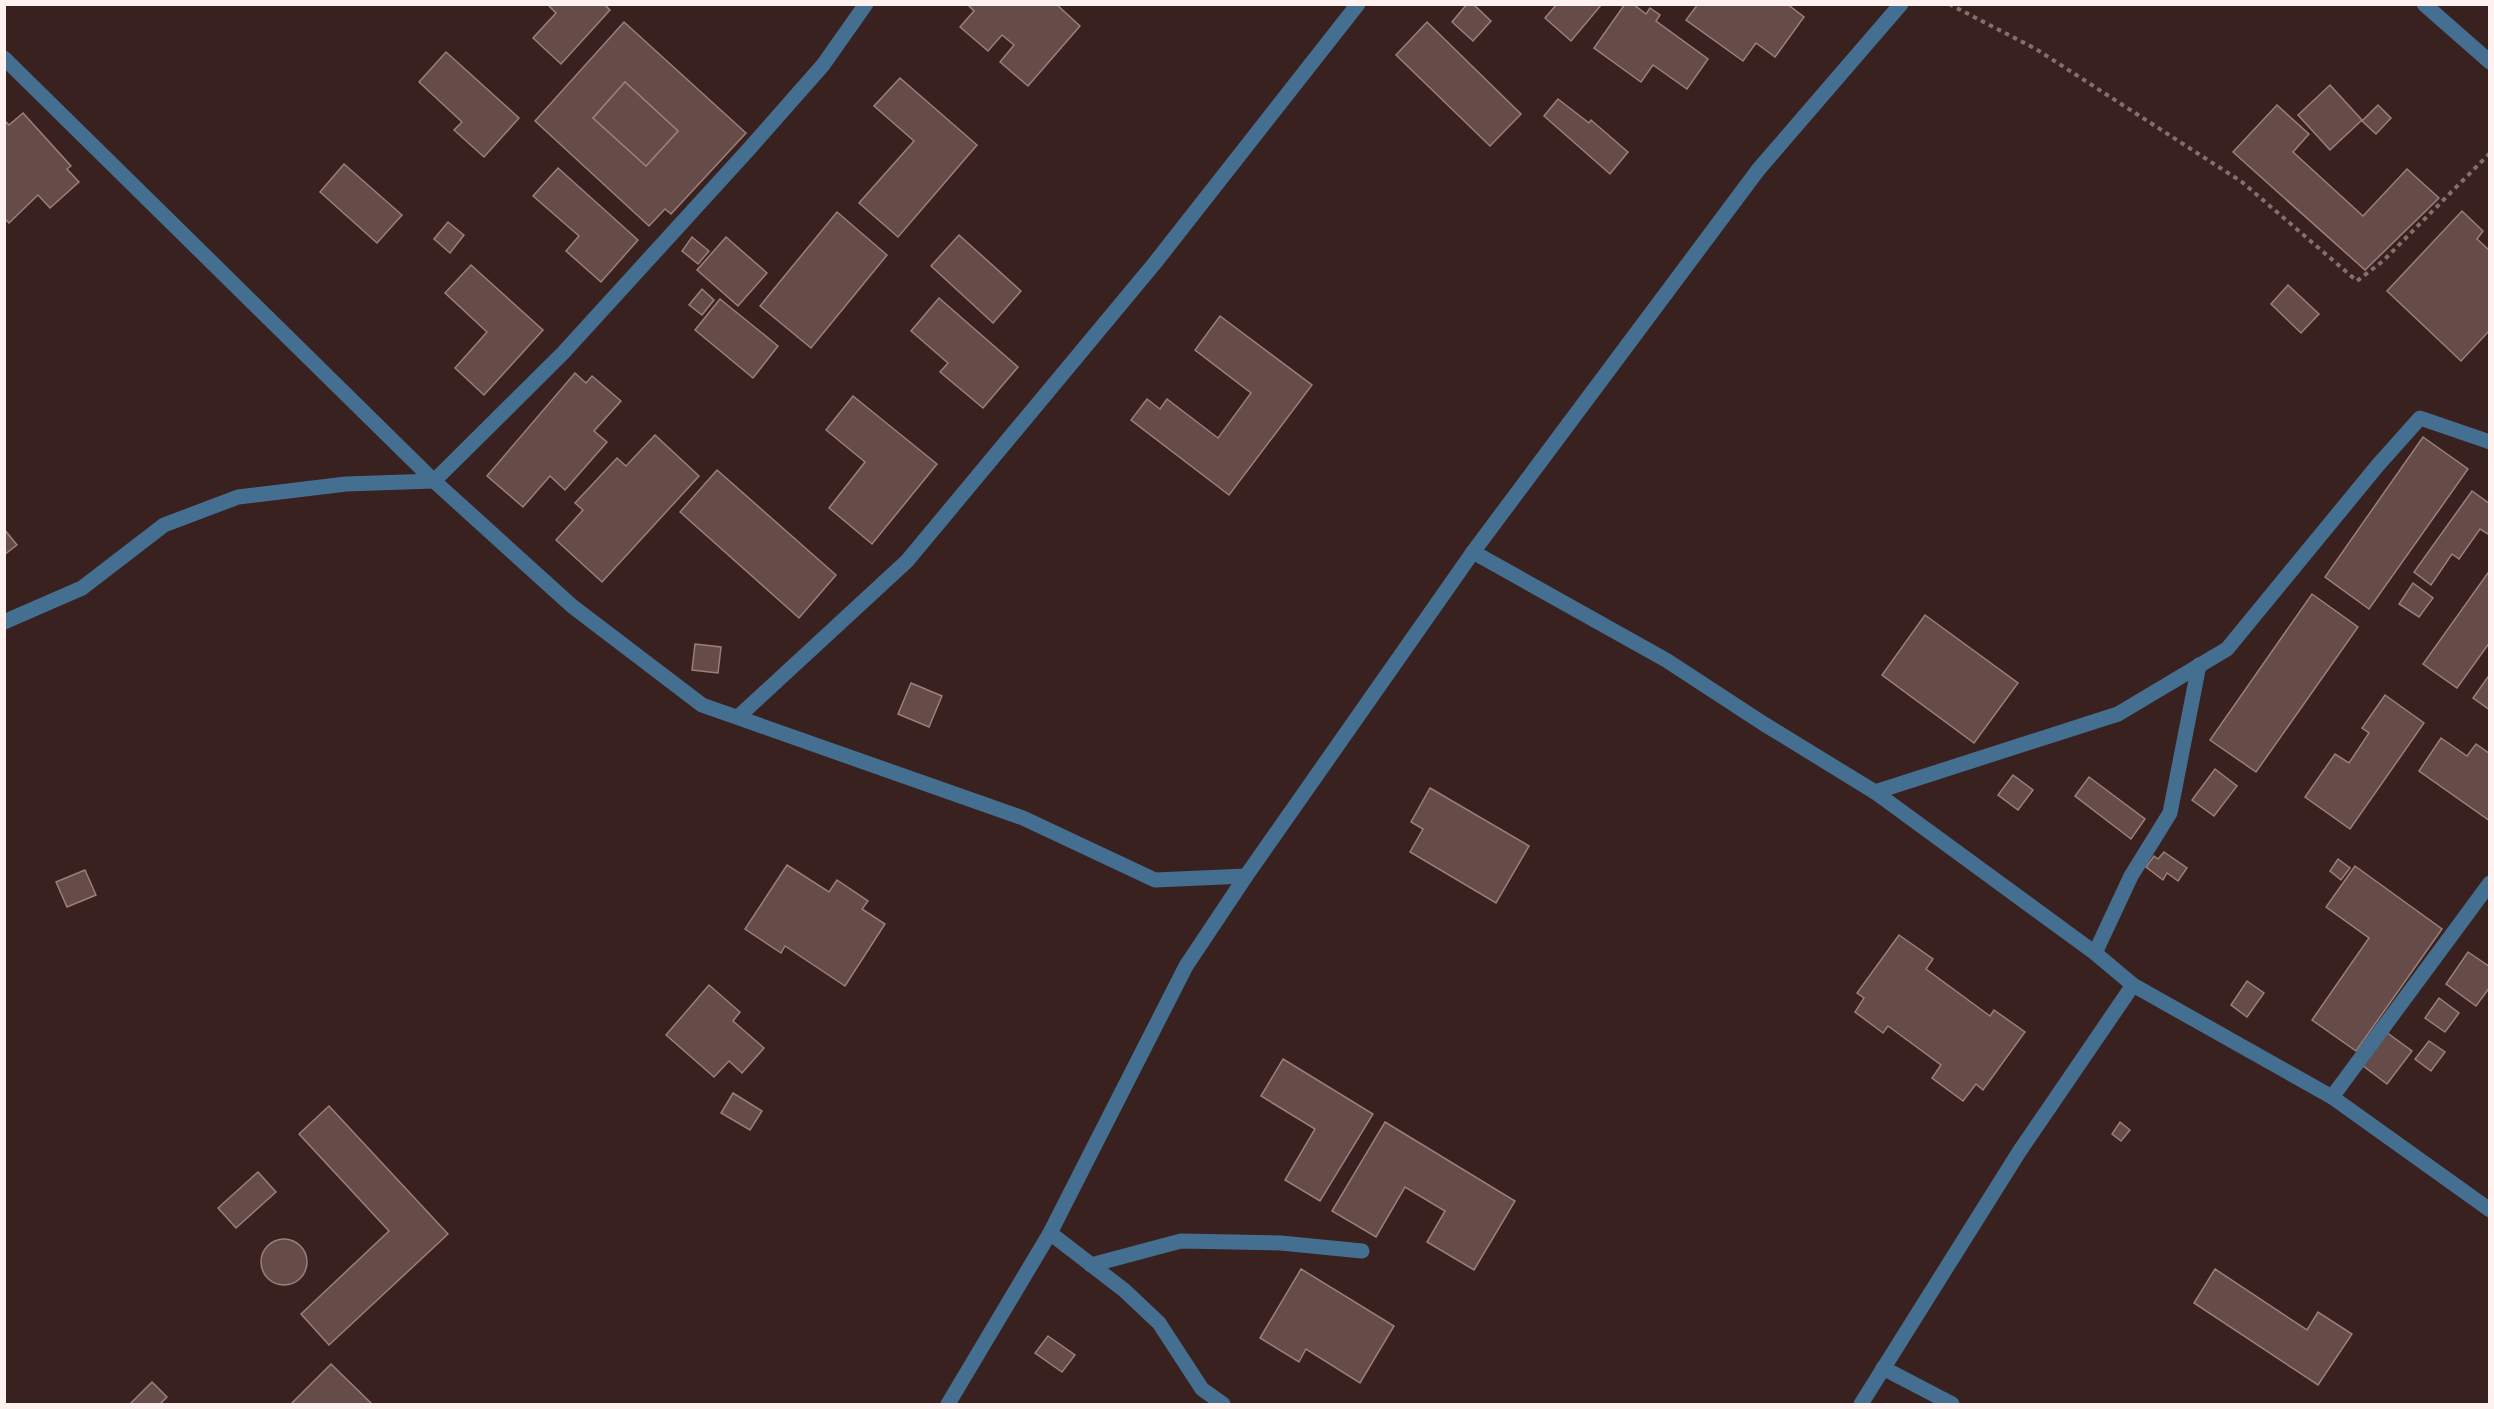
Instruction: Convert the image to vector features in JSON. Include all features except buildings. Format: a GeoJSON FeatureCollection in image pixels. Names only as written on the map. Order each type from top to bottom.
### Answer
{"type":"FeatureCollection","features":[{"type":"Feature","properties":{"kind":"street"},"geometry":{"type":"LineString","coordinates":[[4,622],[82,588],[164,525],[238,497],[346,484],[434,481],[563,353],[749,149],[823,64],[866,4]]}},
{"type":"Feature","properties":{"kind":"street"},"geometry":{"type":"LineString","coordinates":[[738,717],[907,561],[1154,264],[1358,4]]}},
{"type":"Feature","properties":{"kind":"street"},"geometry":{"type":"LineString","coordinates":[[948,1404],[1050,1233],[1185,966],[1246,876],[1473,552],[1758,170],[1901,4]]}},
{"type":"Feature","properties":{"kind":"street"},"geometry":{"type":"LineString","coordinates":[[2424,4],[2490,62]]}},
{"type":"Feature","properties":{"kind":"street"},"geometry":{"type":"LineString","coordinates":[[4,58],[434,481],[572,606],[702,705],[1023,818],[1155,880],[1246,876]]}},
{"type":"Feature","properties":{"kind":"street"},"geometry":{"type":"LineString","coordinates":[[1875,792],[2118,714],[2227,648],[2378,465],[2420,418],[2490,442]]}},
{"type":"Feature","properties":{"kind":"street"},"geometry":{"type":"LineString","coordinates":[[1473,552],[1666,660],[1875,792],[2095,953],[2133,985],[2332,1097],[2490,1210]]}},
{"type":"Feature","properties":{"kind":"street"},"geometry":{"type":"LineString","coordinates":[[2095,953],[2131,876],[2170,813],[2199,665]]}},
{"type":"Feature","properties":{"kind":"street"},"geometry":{"type":"LineString","coordinates":[[2332,1097],[2490,884]]}},
{"type":"Feature","properties":{"kind":"street"},"geometry":{"type":"LineString","coordinates":[[1861,1404],[2019,1152],[2133,985]]}},
{"type":"Feature","properties":{"kind":"street"},"geometry":{"type":"LineString","coordinates":[[1050,1233],[1124,1290],[1159,1323],[1202,1389],[1223,1404]]}},
{"type":"Feature","properties":{"kind":"street"},"geometry":{"type":"LineString","coordinates":[[1092,1265],[1181,1241],[1281,1243],[1362,1251]]}},
{"type":"Feature","properties":{"kind":"street"},"geometry":{"type":"LineString","coordinates":[[1883,1368],[1952,1404]]}},
{"type":"Feature","properties":{"kind":"path"},"geometry":{"type":"LineString","coordinates":[[1949,4],[2036,49],[2242,182],[2357,281],[2384,261],[2490,153]]}}]}
